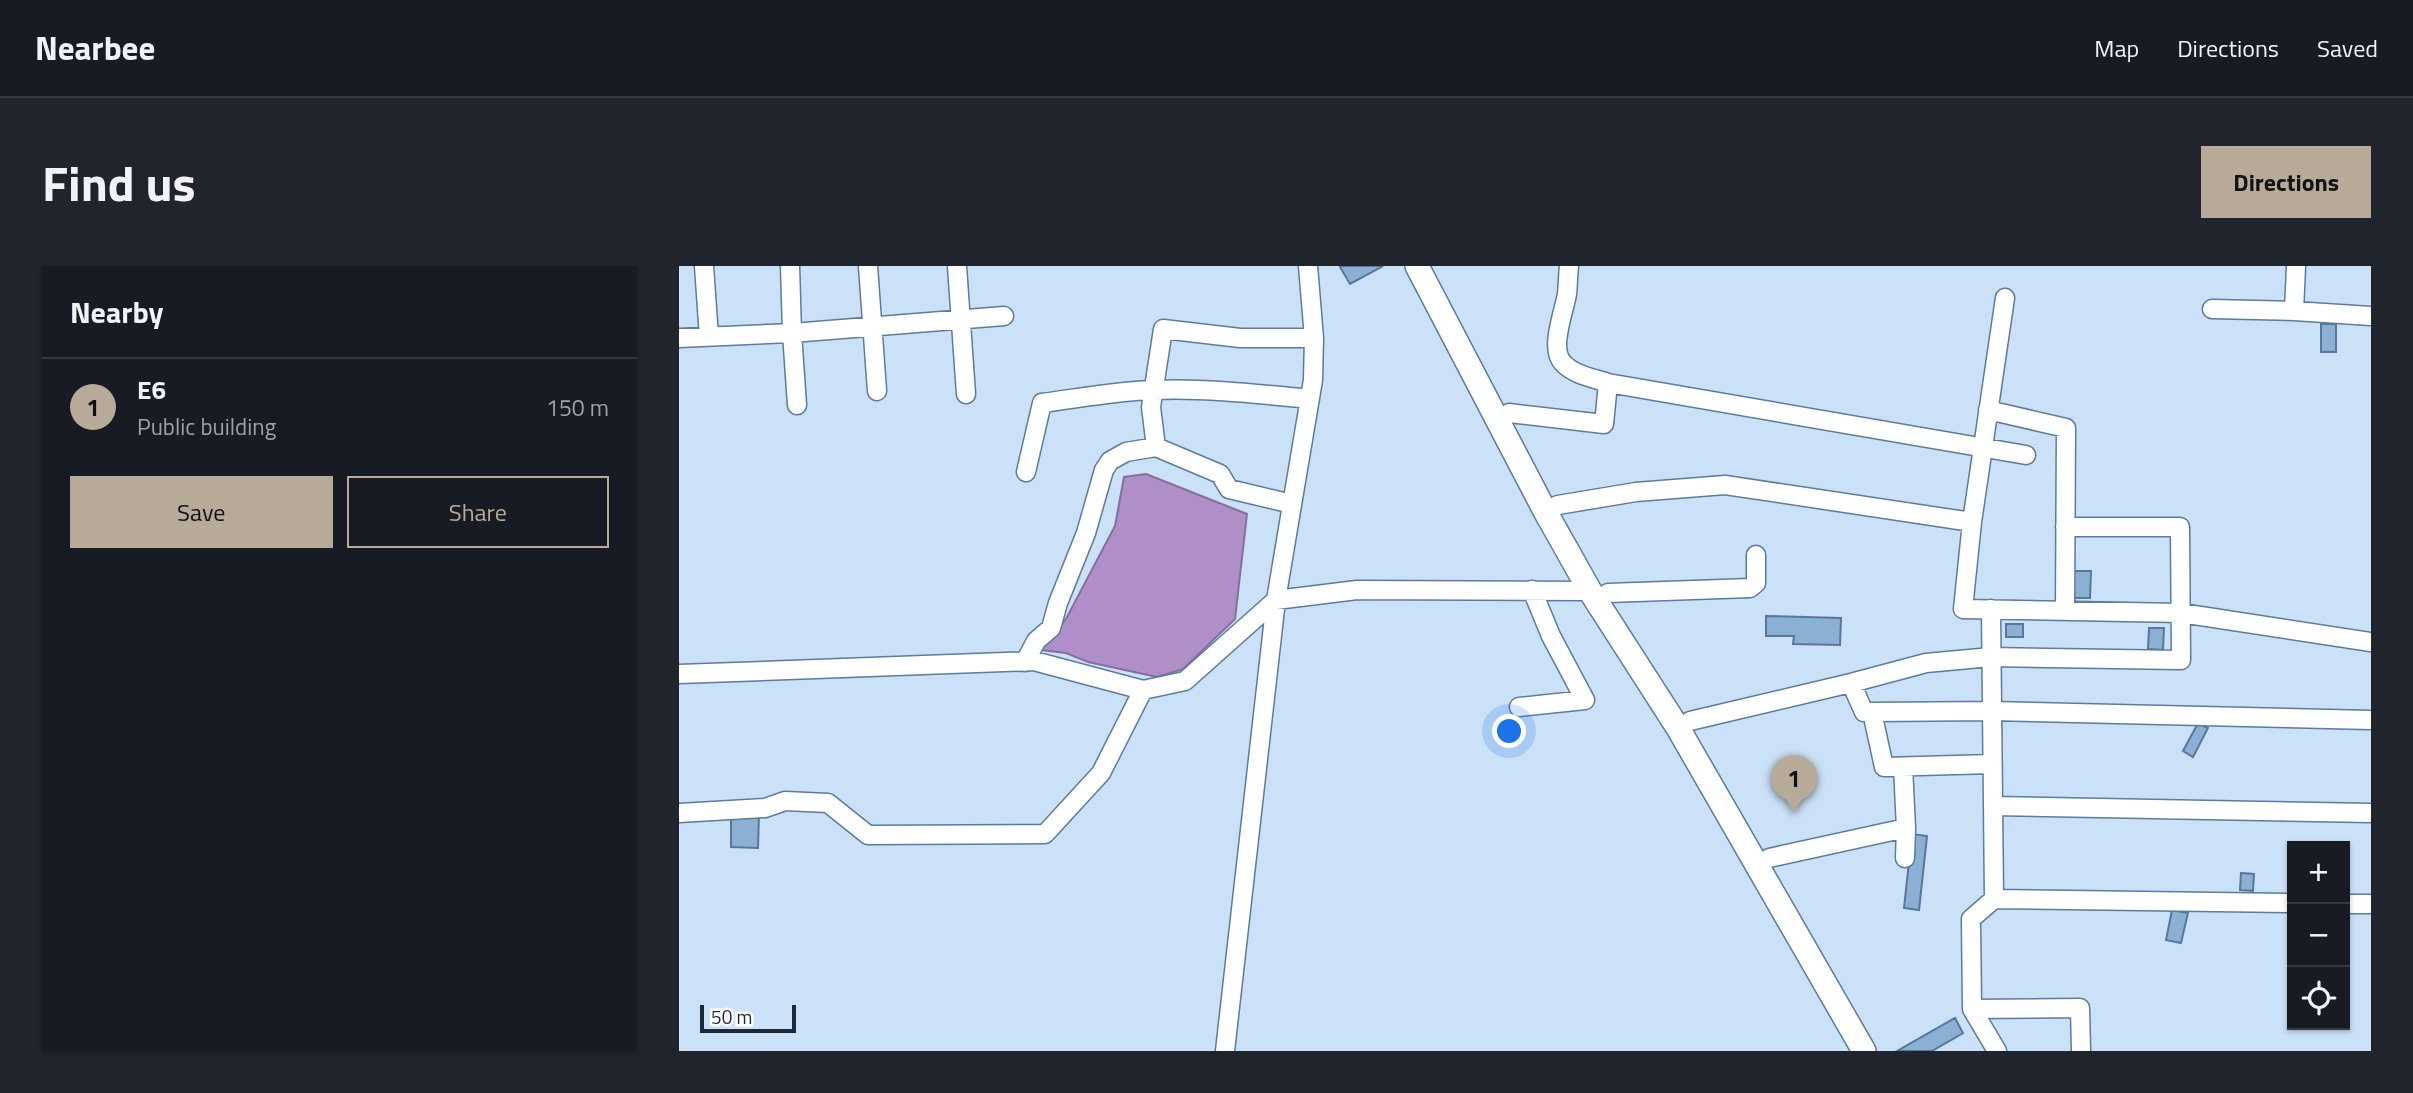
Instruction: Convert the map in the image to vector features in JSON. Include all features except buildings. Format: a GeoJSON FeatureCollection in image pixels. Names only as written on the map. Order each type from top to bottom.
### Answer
{"type":"FeatureCollection","features":[{"type":"Feature","properties":{"kind":"main road"},"geometry":{"type":"LineString","coordinates":[[1417,266],[1551,508],[1864,1051]]}},
{"type":"Feature","properties":{"kind":"main road"},"geometry":{"type":"LineString","coordinates":[[1432,266],[1509,413],[1551,508]]}},
{"type":"Feature","properties":{"kind":"main road"},"geometry":{"type":"LineString","coordinates":[[1599,592],[1690,721],[1879,1051]]}},
{"type":"Feature","properties":{"kind":"street"},"geometry":{"type":"LineString","coordinates":[[704,266],[709,337]]}},
{"type":"Feature","properties":{"kind":"street"},"geometry":{"type":"LineString","coordinates":[[790,266],[797,405]]}},
{"type":"Feature","properties":{"kind":"street"},"geometry":{"type":"LineString","coordinates":[[868,266],[877,391]]}},
{"type":"Feature","properties":{"kind":"street"},"geometry":{"type":"LineString","coordinates":[[957,266],[966,394]]}},
{"type":"Feature","properties":{"kind":"street"},"geometry":{"type":"LineString","coordinates":[[1225,1051],[1276,600],[1313,380],[1314,338],[1308,266]]}},
{"type":"Feature","properties":{"kind":"street"},"geometry":{"type":"LineString","coordinates":[[1569,266],[1557,353],[1562,362],[1574,372],[1608,383],[2026,455]]}},
{"type":"Feature","properties":{"kind":"street"},"geometry":{"type":"LineString","coordinates":[[2294,311],[2296,266]]}},
{"type":"Feature","properties":{"kind":"street"},"geometry":{"type":"LineString","coordinates":[[2005,298],[1982,447],[1963,609],[2181,614],[2371,642]]}},
{"type":"Feature","properties":{"kind":"street"},"geometry":{"type":"LineString","coordinates":[[2212,309],[2371,316]]}},
{"type":"Feature","properties":{"kind":"street"},"geometry":{"type":"LineString","coordinates":[[679,338],[872,328],[1004,316]]}},
{"type":"Feature","properties":{"kind":"street"},"geometry":{"type":"LineString","coordinates":[[1156,447],[1151,407],[1152,390],[1163,329],[1240,338],[1314,338]]}},
{"type":"Feature","properties":{"kind":"street"},"geometry":{"type":"LineString","coordinates":[[1509,413],[1604,425],[1608,383]]}},
{"type":"Feature","properties":{"kind":"street"},"geometry":{"type":"LineString","coordinates":[[1026,472],[1042,403],[1152,390],[1247,392],[1310,398]]}},
{"type":"Feature","properties":{"kind":"street"},"geometry":{"type":"LineString","coordinates":[[1988,410],[2066,428],[2065,611]]}},
{"type":"Feature","properties":{"kind":"street"},"geometry":{"type":"LineString","coordinates":[[1025,662],[1036,641],[1051,628],[1086,533],[1094,498],[1107,465],[1120,453],[1156,447],[1220,474],[1229,489],[1292,504]]}},
{"type":"Feature","properties":{"kind":"street"},"geometry":{"type":"LineString","coordinates":[[1551,508],[1636,492],[1724,485],[1972,522]]}},
{"type":"Feature","properties":{"kind":"street"},"geometry":{"type":"LineString","coordinates":[[1690,721],[1926,663],[1991,657],[2181,660],[2180,527],[2065,527]]}},
{"type":"Feature","properties":{"kind":"street"},"geometry":{"type":"LineString","coordinates":[[679,674],[1034,661],[1143,690],[1185,681],[1276,600],[1357,590],[1599,592],[1750,588],[1756,583],[1756,555]]}},
{"type":"Feature","properties":{"kind":"street"},"geometry":{"type":"LineString","coordinates":[[1519,707],[1585,700],[1551,636],[1532,590]]}},
{"type":"Feature","properties":{"kind":"street"},"geometry":{"type":"LineString","coordinates":[[1991,609],[1994,899]]}},
{"type":"Feature","properties":{"kind":"street"},"geometry":{"type":"LineString","coordinates":[[1851,683],[1864,712],[1992,711],[2371,720]]}},
{"type":"Feature","properties":{"kind":"street"},"geometry":{"type":"LineString","coordinates":[[679,813],[765,808],[785,801],[828,803],[868,835],[1045,834],[1101,773],[1143,690]]}},
{"type":"Feature","properties":{"kind":"street"},"geometry":{"type":"LineString","coordinates":[[1873,712],[1884,768],[1992,764]]}},
{"type":"Feature","properties":{"kind":"street"},"geometry":{"type":"LineString","coordinates":[[1902,767],[1905,858]]}},
{"type":"Feature","properties":{"kind":"street"},"geometry":{"type":"LineString","coordinates":[[1993,806],[2371,813]]}},
{"type":"Feature","properties":{"kind":"street"},"geometry":{"type":"LineString","coordinates":[[1769,858],[1906,828]]}},
{"type":"Feature","properties":{"kind":"street"},"geometry":{"type":"LineString","coordinates":[[1997,1051],[1972,1009],[1971,919],[1994,899],[2287,903]]}},
{"type":"Feature","properties":{"kind":"street"},"geometry":{"type":"LineString","coordinates":[[2350,904],[2371,904]]}},
{"type":"Feature","properties":{"kind":"street"},"geometry":{"type":"LineString","coordinates":[[1972,1009],[2080,1007],[2081,1051]]}},
{"type":"Feature","properties":{"kind":"shaded area"},"geometry":{"type":"Polygon","coordinates":[[[1146,474],[1247,514],[1235,619],[1183,669],[1157,677],[1088,662],[1066,653],[1040,650],[1066,619],[1115,526],[1124,477],[1146,474]]]}},
{"type":"Feature","properties":{"kind":"place","name":"E6"},"geometry":{"type":"Point","coordinates":[1794,813]}}]}
